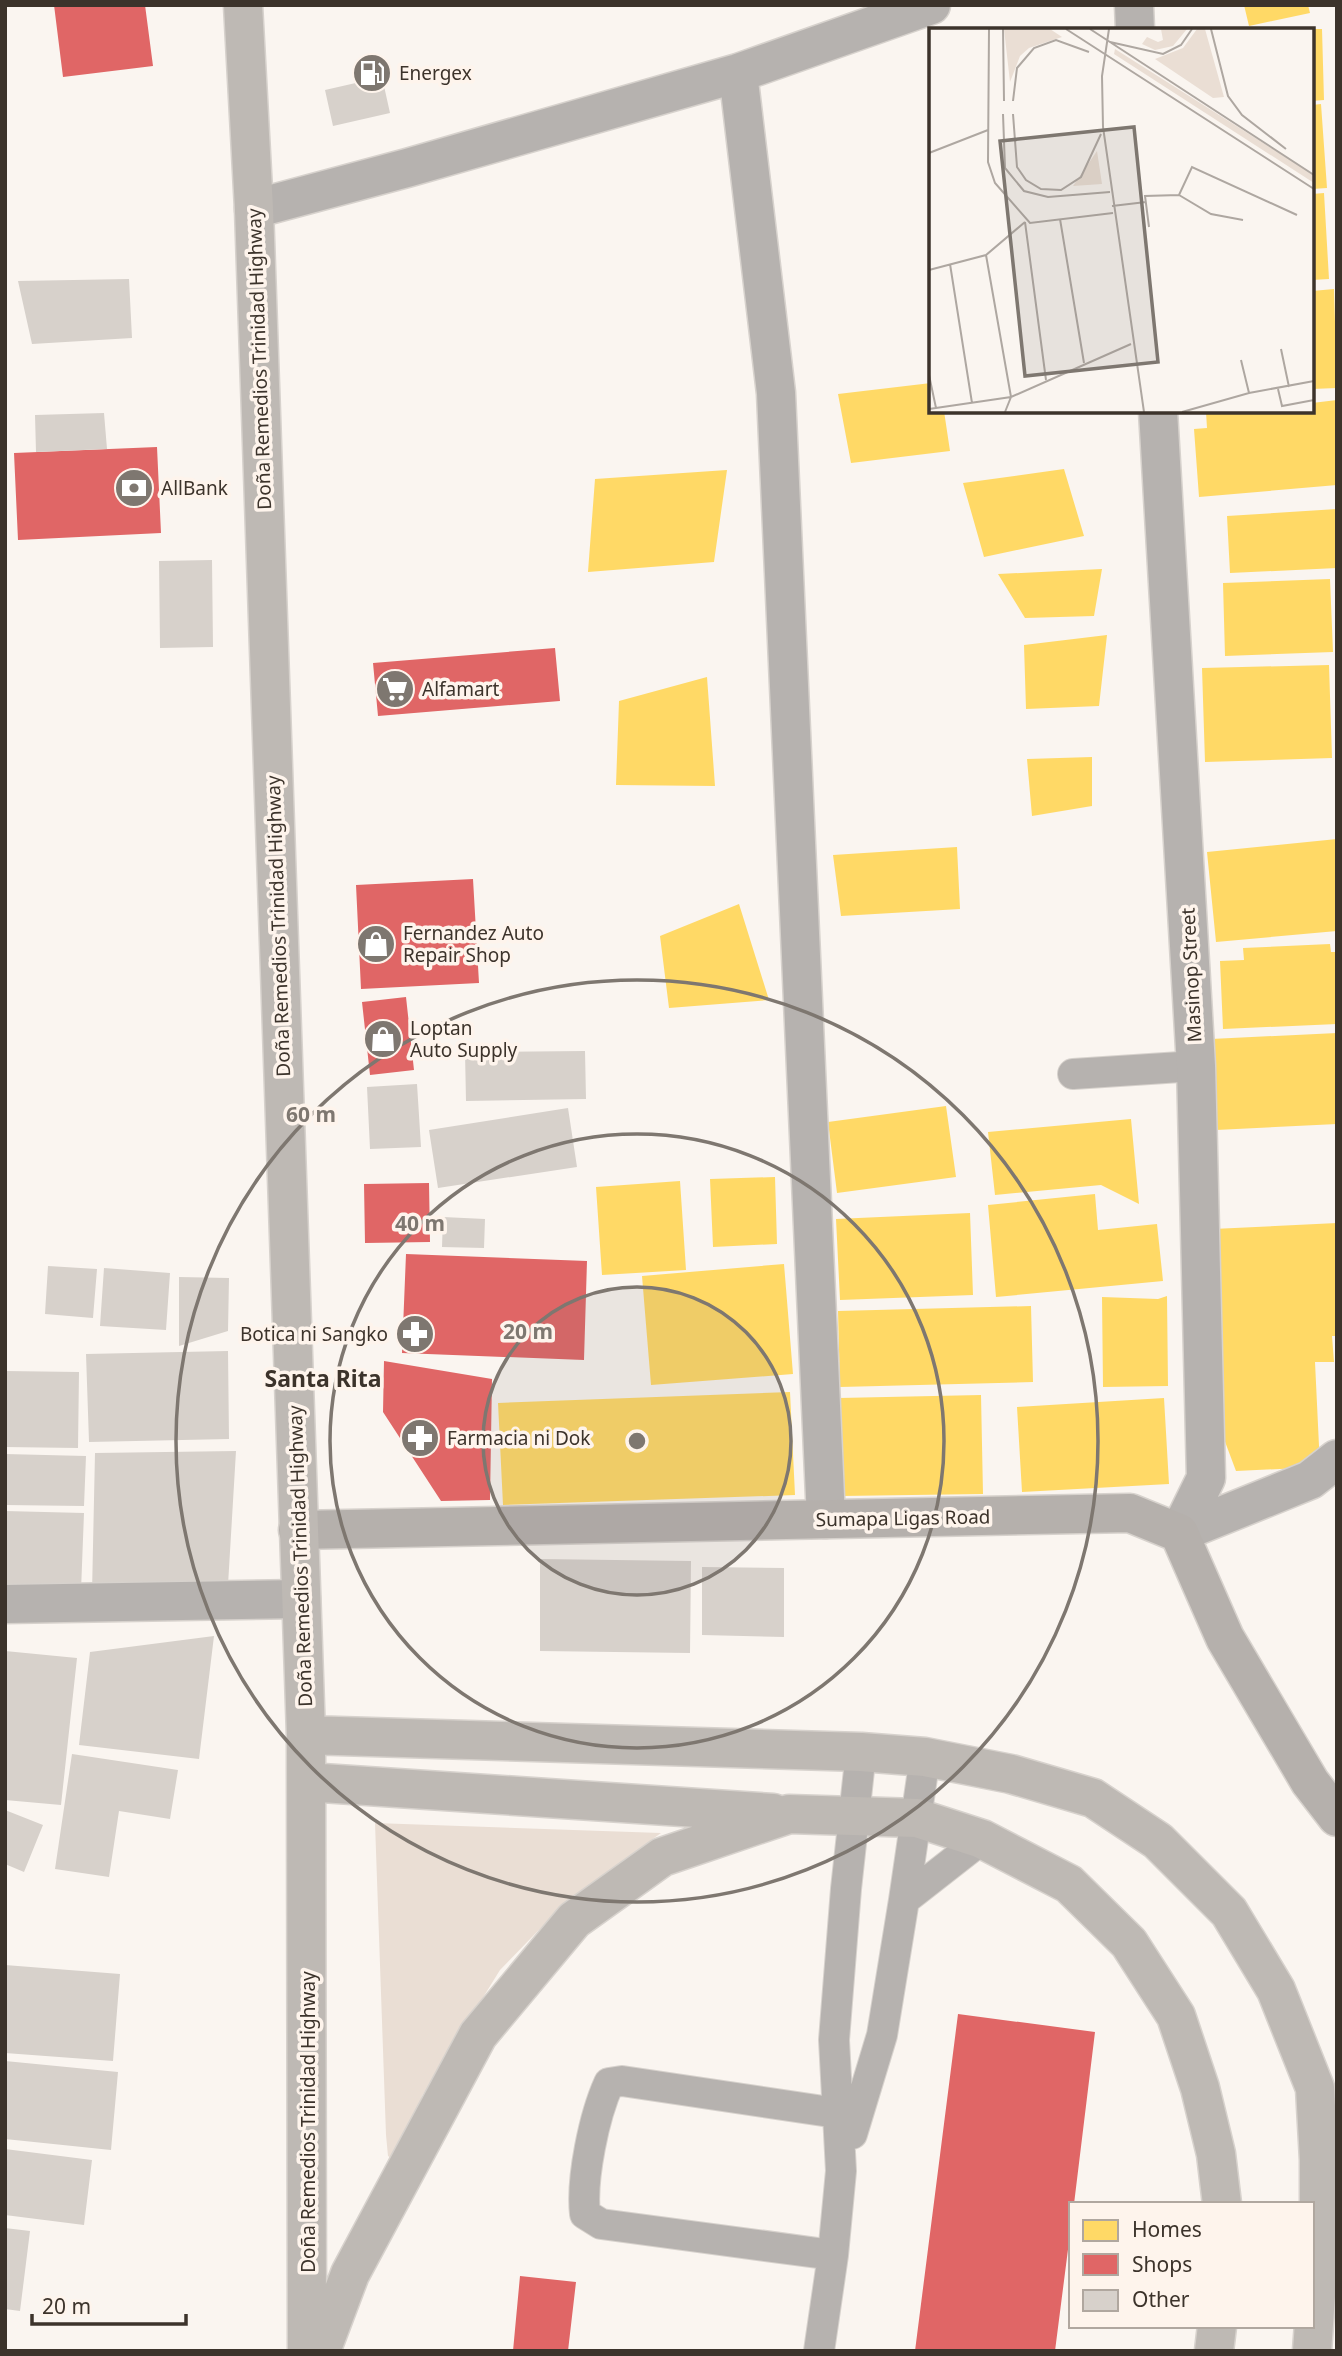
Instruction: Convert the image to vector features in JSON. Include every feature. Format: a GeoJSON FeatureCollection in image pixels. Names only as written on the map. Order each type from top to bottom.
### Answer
{"type":"FeatureCollection","features":[{"type":"Feature","properties":{"kind":"highway","name":"Doña Remedios Trinidad Highway"},"geometry":{"type":"LineString","coordinates":[[243,5],[254,209],[306,1735],[307,2351]]}},
{"type":"Feature","properties":{"kind":"highway"},"geometry":{"type":"LineString","coordinates":[[306,1735],[861,1752],[925,1757],[1011,1774],[1093,1798],[1158,1841],[1229,1912],[1276,1990],[1315,2088],[1319,2160],[1319,2255],[1314,2324]]}},
{"type":"Feature","properties":{"kind":"highway"},"geometry":{"type":"LineString","coordinates":[[307,1782],[789,1814],[917,1818],[982,1839],[1069,1884],[1129,1943],[1176,2016],[1200,2088],[1216,2154],[1222,2202]]}},
{"type":"Feature","properties":{"kind":"highway"},"geometry":{"type":"LineString","coordinates":[[321,2351],[350,2274],[478,2035],[574,1920],[662,1857],[789,1814]]}},
{"type":"Feature","properties":{"kind":"highway"},"geometry":{"type":"LineString","coordinates":[[1214,2351],[1217,2328]]}},
{"type":"Feature","properties":{"kind":"highway"},"geometry":{"type":"LineString","coordinates":[[1312,2351],[1314,2328]]}},
{"type":"Feature","properties":{"kind":"main road","name":"Sumapa Ligas Road"},"geometry":{"type":"LineString","coordinates":[[298,1530],[1130,1513],[1179,1533]]}},
{"type":"Feature","properties":{"kind":"main road"},"geometry":{"type":"LineString","coordinates":[[1179,1533],[1225,1638],[1310,1782],[1337,1817]]}},
{"type":"Feature","properties":{"kind":"street"},"geometry":{"type":"LineString","coordinates":[[254,209],[738,73],[931,5]]}},
{"type":"Feature","properties":{"kind":"street"},"geometry":{"type":"LineString","coordinates":[[1134,5],[1135,28]]}},
{"type":"Feature","properties":{"kind":"street"},"geometry":{"type":"LineString","coordinates":[[738,73],[776,393],[826,1519]]}},
{"type":"Feature","properties":{"kind":"street","name":"Masinop Street"},"geometry":{"type":"LineString","coordinates":[[1158,413],[1196,1066],[1206,1478],[1179,1533]]}},
{"type":"Feature","properties":{"kind":"street"},"geometry":{"type":"LineString","coordinates":[[1179,1533],[1310,1480],[1337,1459]]}},
{"type":"Feature","properties":{"kind":"street"},"geometry":{"type":"LineString","coordinates":[[5,1604],[301,1599]]}},
{"type":"Feature","properties":{"kind":"lane"},"geometry":{"type":"LineString","coordinates":[[1073,1074],[1196,1066]]}},
{"type":"Feature","properties":{"kind":"lane"},"geometry":{"type":"LineString","coordinates":[[819,2351],[834,2255],[847,2115],[835,2040],[861,1752]]}},
{"type":"Feature","properties":{"kind":"lane"},"geometry":{"type":"LineString","coordinates":[[847,2115],[881,2035],[925,1757]]}},
{"type":"Feature","properties":{"kind":"lane"},"geometry":{"type":"LineString","coordinates":[[904,1900],[982,1839]]}},
{"type":"Feature","properties":{"kind":"lane"},"geometry":{"type":"LineString","coordinates":[[834,2255],[601,2224],[585,2214],[583,2195],[599,2104],[609,2083],[622,2081],[847,2115]]}},
{"type":"Feature","properties":{"kind":"shaded area"},"geometry":{"type":"Polygon","coordinates":[[[375,1823],[661,1833],[567,1901],[500,1970],[422,2096],[400,2156],[393,2159],[388,2156],[386,2135],[375,1823]]]}},
{"type":"Feature","properties":{"kind":"building: Homes"},"geometry":{"type":"Polygon","coordinates":[[[1244,5],[1308,5],[1310,13],[1249,26],[1244,5]]]}},
{"type":"Feature","properties":{"kind":"building: Homes"},"geometry":{"type":"Polygon","coordinates":[[[1314,29],[1322,29],[1324,100],[1314,101],[1314,29]]]}},
{"type":"Feature","properties":{"kind":"building: Homes"},"geometry":{"type":"Polygon","coordinates":[[[1321,104],[1327,188],[1314,189],[1314,105],[1321,104]]]}},
{"type":"Feature","properties":{"kind":"building: Homes"},"geometry":{"type":"Polygon","coordinates":[[[1324,193],[1329,279],[1314,280],[1314,194],[1324,193]]]}},
{"type":"Feature","properties":{"kind":"building: Homes"},"geometry":{"type":"Polygon","coordinates":[[[1334,289],[1337,388],[1314,389],[1314,291],[1334,289]]]}},
{"type":"Feature","properties":{"kind":"building: Homes"},"geometry":{"type":"Polygon","coordinates":[[[929,383],[929,413],[944,413],[950,451],[851,463],[838,394],[929,383]]]}},
{"type":"Feature","properties":{"kind":"building: Homes"},"geometry":{"type":"Polygon","coordinates":[[[1337,400],[1337,485],[1199,497],[1194,429],[1207,428],[1206,413],[1314,413],[1314,403],[1337,400]]]}},
{"type":"Feature","properties":{"kind":"building: Homes"},"geometry":{"type":"Polygon","coordinates":[[[1064,469],[1084,536],[984,557],[963,483],[1064,469]]]}},
{"type":"Feature","properties":{"kind":"building: Homes"},"geometry":{"type":"Polygon","coordinates":[[[727,470],[714,562],[588,572],[595,479],[727,470]]]}},
{"type":"Feature","properties":{"kind":"building: Homes"},"geometry":{"type":"Polygon","coordinates":[[[1337,509],[1337,568],[1230,573],[1227,516],[1337,509]]]}},
{"type":"Feature","properties":{"kind":"building: Homes"},"geometry":{"type":"Polygon","coordinates":[[[1102,569],[1094,616],[1025,618],[998,574],[1102,569]]]}},
{"type":"Feature","properties":{"kind":"building: Homes"},"geometry":{"type":"Polygon","coordinates":[[[1330,579],[1333,652],[1225,656],[1223,583],[1330,579]]]}},
{"type":"Feature","properties":{"kind":"building: Homes"},"geometry":{"type":"Polygon","coordinates":[[[1107,635],[1099,706],[1026,709],[1024,645],[1107,635]]]}},
{"type":"Feature","properties":{"kind":"building: Homes"},"geometry":{"type":"Polygon","coordinates":[[[1329,665],[1332,758],[1205,762],[1202,668],[1329,665]]]}},
{"type":"Feature","properties":{"kind":"building: Homes"},"geometry":{"type":"Polygon","coordinates":[[[707,677],[715,786],[616,785],[619,701],[707,677]]]}},
{"type":"Feature","properties":{"kind":"building: Homes"},"geometry":{"type":"Polygon","coordinates":[[[1092,757],[1092,806],[1032,816],[1027,759],[1092,757]]]}},
{"type":"Feature","properties":{"kind":"building: Homes"},"geometry":{"type":"Polygon","coordinates":[[[1337,839],[1337,931],[1216,942],[1207,852],[1337,839]]]}},
{"type":"Feature","properties":{"kind":"building: Homes"},"geometry":{"type":"Polygon","coordinates":[[[957,847],[960,909],[841,916],[833,855],[957,847]]]}},
{"type":"Feature","properties":{"kind":"building: Homes"},"geometry":{"type":"Polygon","coordinates":[[[739,904],[769,1000],[669,1008],[660,936],[739,904]]]}},
{"type":"Feature","properties":{"kind":"building: Homes"},"geometry":{"type":"Polygon","coordinates":[[[1330,944],[1331,952],[1337,952],[1337,1024],[1223,1029],[1220,961],[1244,960],[1243,948],[1330,944]]]}},
{"type":"Feature","properties":{"kind":"building: Homes"},"geometry":{"type":"Polygon","coordinates":[[[1337,1033],[1337,1124],[1216,1130],[1211,1039],[1337,1033]]]}},
{"type":"Feature","properties":{"kind":"building: Homes"},"geometry":{"type":"Polygon","coordinates":[[[946,1106],[956,1177],[837,1193],[828,1122],[946,1106]]]}},
{"type":"Feature","properties":{"kind":"building: Homes"},"geometry":{"type":"Polygon","coordinates":[[[1131,1119],[1139,1204],[1101,1185],[995,1195],[988,1132],[1131,1119]]]}},
{"type":"Feature","properties":{"kind":"building: Homes"},"geometry":{"type":"Polygon","coordinates":[[[775,1177],[777,1244],[713,1247],[710,1179],[775,1177]]]}},
{"type":"Feature","properties":{"kind":"building: Homes"},"geometry":{"type":"Polygon","coordinates":[[[680,1181],[686,1270],[602,1275],[596,1187],[680,1181]]]}},
{"type":"Feature","properties":{"kind":"building: Homes"},"geometry":{"type":"Polygon","coordinates":[[[1095,1194],[1098,1230],[1157,1224],[1163,1281],[996,1297],[988,1205],[1095,1194]]]}},
{"type":"Feature","properties":{"kind":"building: Homes"},"geometry":{"type":"Polygon","coordinates":[[[970,1213],[973,1295],[840,1300],[836,1219],[970,1213]]]}},
{"type":"Feature","properties":{"kind":"building: Homes"},"geometry":{"type":"Polygon","coordinates":[[[1337,1223],[1337,1336],[1332,1336],[1334,1362],[1315,1362],[1320,1467],[1236,1471],[1224,1439],[1213,1229],[1337,1223]]]}},
{"type":"Feature","properties":{"kind":"building: Homes"},"geometry":{"type":"Polygon","coordinates":[[[784,1264],[793,1374],[651,1385],[642,1276],[784,1264]]]}},
{"type":"Feature","properties":{"kind":"building: Homes"},"geometry":{"type":"Polygon","coordinates":[[[1167,1296],[1168,1386],[1103,1387],[1102,1297],[1158,1299],[1167,1296]]]}},
{"type":"Feature","properties":{"kind":"building: Homes"},"geometry":{"type":"Polygon","coordinates":[[[1031,1306],[1033,1382],[840,1387],[838,1311],[1031,1306]]]}},
{"type":"Feature","properties":{"kind":"building: Homes"},"geometry":{"type":"Polygon","coordinates":[[[790,1392],[795,1495],[503,1505],[498,1403],[790,1392]]]}},
{"type":"Feature","properties":{"kind":"building: Homes"},"geometry":{"type":"Polygon","coordinates":[[[981,1395],[983,1494],[841,1496],[839,1398],[981,1395]]]}},
{"type":"Feature","properties":{"kind":"building: Homes"},"geometry":{"type":"Polygon","coordinates":[[[1164,1398],[1169,1484],[1022,1492],[1017,1407],[1164,1398]]]}},
{"type":"Feature","properties":{"kind":"building: Shops"},"geometry":{"type":"Polygon","coordinates":[[[54,5],[145,5],[153,66],[63,77],[54,5]]]}},
{"type":"Feature","properties":{"kind":"building: Shops"},"geometry":{"type":"Polygon","coordinates":[[[157,447],[161,533],[18,540],[14,453],[157,447]]]}},
{"type":"Feature","properties":{"kind":"building: Shops"},"geometry":{"type":"Polygon","coordinates":[[[555,648],[560,701],[378,716],[373,663],[555,648]]]}},
{"type":"Feature","properties":{"kind":"building: Shops"},"geometry":{"type":"Polygon","coordinates":[[[473,879],[479,983],[361,989],[356,885],[473,879]]]}},
{"type":"Feature","properties":{"kind":"building: Shops"},"geometry":{"type":"Polygon","coordinates":[[[406,997],[414,1070],[370,1075],[362,1002],[406,997]]]}},
{"type":"Feature","properties":{"kind":"building: Shops"},"geometry":{"type":"Polygon","coordinates":[[[429,1183],[430,1242],[365,1243],[364,1184],[429,1183]]]}},
{"type":"Feature","properties":{"kind":"building: Shops"},"geometry":{"type":"Polygon","coordinates":[[[406,1254],[587,1261],[584,1360],[402,1353],[406,1254]]]}},
{"type":"Feature","properties":{"kind":"building: Shops"},"geometry":{"type":"Polygon","coordinates":[[[384,1361],[492,1379],[490,1500],[441,1501],[383,1412],[384,1361]]]}},
{"type":"Feature","properties":{"kind":"building: Shops"},"geometry":{"type":"Polygon","coordinates":[[[958,2014],[1095,2032],[1074,2202],[1069,2202],[1069,2242],[1055,2351],[915,2351],[958,2014]]]}},
{"type":"Feature","properties":{"kind":"building: Shops"},"geometry":{"type":"Polygon","coordinates":[[[520,2276],[576,2282],[568,2351],[513,2351],[520,2276]]]}},
{"type":"Feature","properties":{"kind":"building: Other"},"geometry":{"type":"Polygon","coordinates":[[[382,77],[390,113],[333,126],[325,90],[382,77]]]}},
{"type":"Feature","properties":{"kind":"building: Other"},"geometry":{"type":"Polygon","coordinates":[[[129,279],[132,338],[32,344],[18,281],[129,279]]]}},
{"type":"Feature","properties":{"kind":"building: Other"},"geometry":{"type":"Polygon","coordinates":[[[104,413],[107,449],[36,452],[35,415],[104,413]]]}},
{"type":"Feature","properties":{"kind":"building: Other"},"geometry":{"type":"Polygon","coordinates":[[[212,560],[213,647],[160,648],[159,561],[212,560]]]}},
{"type":"Feature","properties":{"kind":"building: Other"},"geometry":{"type":"Polygon","coordinates":[[[585,1051],[586,1099],[466,1101],[465,1052],[585,1051]]]}},
{"type":"Feature","properties":{"kind":"building: Other"},"geometry":{"type":"Polygon","coordinates":[[[417,1084],[421,1147],[370,1149],[367,1087],[417,1084]]]}},
{"type":"Feature","properties":{"kind":"building: Other"},"geometry":{"type":"Polygon","coordinates":[[[568,1108],[577,1167],[438,1188],[429,1130],[568,1108]]]}},
{"type":"Feature","properties":{"kind":"building: Other"},"geometry":{"type":"Polygon","coordinates":[[[443,1217],[485,1219],[484,1248],[442,1247],[443,1217]]]}},
{"type":"Feature","properties":{"kind":"building: Other"},"geometry":{"type":"Polygon","coordinates":[[[48,1266],[97,1269],[93,1318],[45,1314],[48,1266]]]}},
{"type":"Feature","properties":{"kind":"building: Other"},"geometry":{"type":"Polygon","coordinates":[[[104,1268],[170,1273],[166,1330],[100,1326],[104,1268]]]}},
{"type":"Feature","properties":{"kind":"building: Other"},"geometry":{"type":"Polygon","coordinates":[[[179,1277],[229,1278],[228,1331],[179,1346],[179,1277]]]}},
{"type":"Feature","properties":{"kind":"building: Other"},"geometry":{"type":"Polygon","coordinates":[[[228,1351],[229,1439],[89,1442],[86,1354],[228,1351]]]}},
{"type":"Feature","properties":{"kind":"building: Other"},"geometry":{"type":"Polygon","coordinates":[[[5,1371],[79,1372],[78,1448],[5,1447],[5,1371]]]}},
{"type":"Feature","properties":{"kind":"building: Other"},"geometry":{"type":"Polygon","coordinates":[[[236,1451],[228,1585],[92,1593],[95,1453],[236,1451]]]}},
{"type":"Feature","properties":{"kind":"building: Other"},"geometry":{"type":"Polygon","coordinates":[[[5,1454],[86,1456],[84,1506],[5,1505],[5,1454]]]}},
{"type":"Feature","properties":{"kind":"building: Other"},"geometry":{"type":"Polygon","coordinates":[[[5,1511],[84,1513],[81,1591],[5,1590],[5,1511]]]}},
{"type":"Feature","properties":{"kind":"building: Other"},"geometry":{"type":"Polygon","coordinates":[[[540,1559],[691,1561],[690,1653],[540,1651],[540,1559]]]}},
{"type":"Feature","properties":{"kind":"building: Other"},"geometry":{"type":"Polygon","coordinates":[[[702,1567],[784,1568],[784,1637],[702,1635],[702,1567]]]}},
{"type":"Feature","properties":{"kind":"building: Other"},"geometry":{"type":"Polygon","coordinates":[[[214,1636],[199,1759],[79,1745],[90,1652],[214,1636]]]}},
{"type":"Feature","properties":{"kind":"building: Other"},"geometry":{"type":"Polygon","coordinates":[[[5,1651],[77,1658],[61,1805],[5,1800],[5,1651]]]}},
{"type":"Feature","properties":{"kind":"building: Other"},"geometry":{"type":"Polygon","coordinates":[[[72,1754],[178,1770],[170,1819],[119,1811],[109,1877],[55,1869],[72,1754]]]}},
{"type":"Feature","properties":{"kind":"building: Other"},"geometry":{"type":"Polygon","coordinates":[[[5,1810],[43,1825],[24,1872],[5,1864],[5,1810]]]}},
{"type":"Feature","properties":{"kind":"building: Other"},"geometry":{"type":"Polygon","coordinates":[[[5,1965],[120,1974],[113,2061],[5,2053],[5,1965]]]}},
{"type":"Feature","properties":{"kind":"building: Other"},"geometry":{"type":"Polygon","coordinates":[[[5,2061],[118,2072],[111,2150],[5,2139],[5,2061]]]}},
{"type":"Feature","properties":{"kind":"building: Other"},"geometry":{"type":"Polygon","coordinates":[[[5,2149],[92,2160],[84,2225],[5,2215],[5,2149]]]}},
{"type":"Feature","properties":{"kind":"building: Other"},"geometry":{"type":"Polygon","coordinates":[[[5,2228],[30,2231],[20,2311],[5,2309],[5,2228]]]}},
{"type":"Feature","properties":{"kind":"place","name":"Energex"},"geometry":{"type":"Point","coordinates":[372,73]}},
{"type":"Feature","properties":{"kind":"place","name":"AllBank"},"geometry":{"type":"Point","coordinates":[134,488]}},
{"type":"Feature","properties":{"kind":"place","name":"Alfamart"},"geometry":{"type":"Point","coordinates":[395,689]}},
{"type":"Feature","properties":{"kind":"place","name":"Fernandez Auto Repair Shop"},"geometry":{"type":"Point","coordinates":[376,944]}},
{"type":"Feature","properties":{"kind":"place","name":"Loptan Auto Supply"},"geometry":{"type":"Point","coordinates":[383,1039]}},
{"type":"Feature","properties":{"kind":"place","name":"Botica ni Sangko"},"geometry":{"type":"Point","coordinates":[415,1334]}},
{"type":"Feature","properties":{"kind":"place","name":"Farmacia ni Dok"},"geometry":{"type":"Point","coordinates":[420,1438]}},
{"type":"Feature","properties":{"kind":"district","name":"Santa Rita"},"geometry":{"type":"Point","coordinates":[323,1379]}}]}
